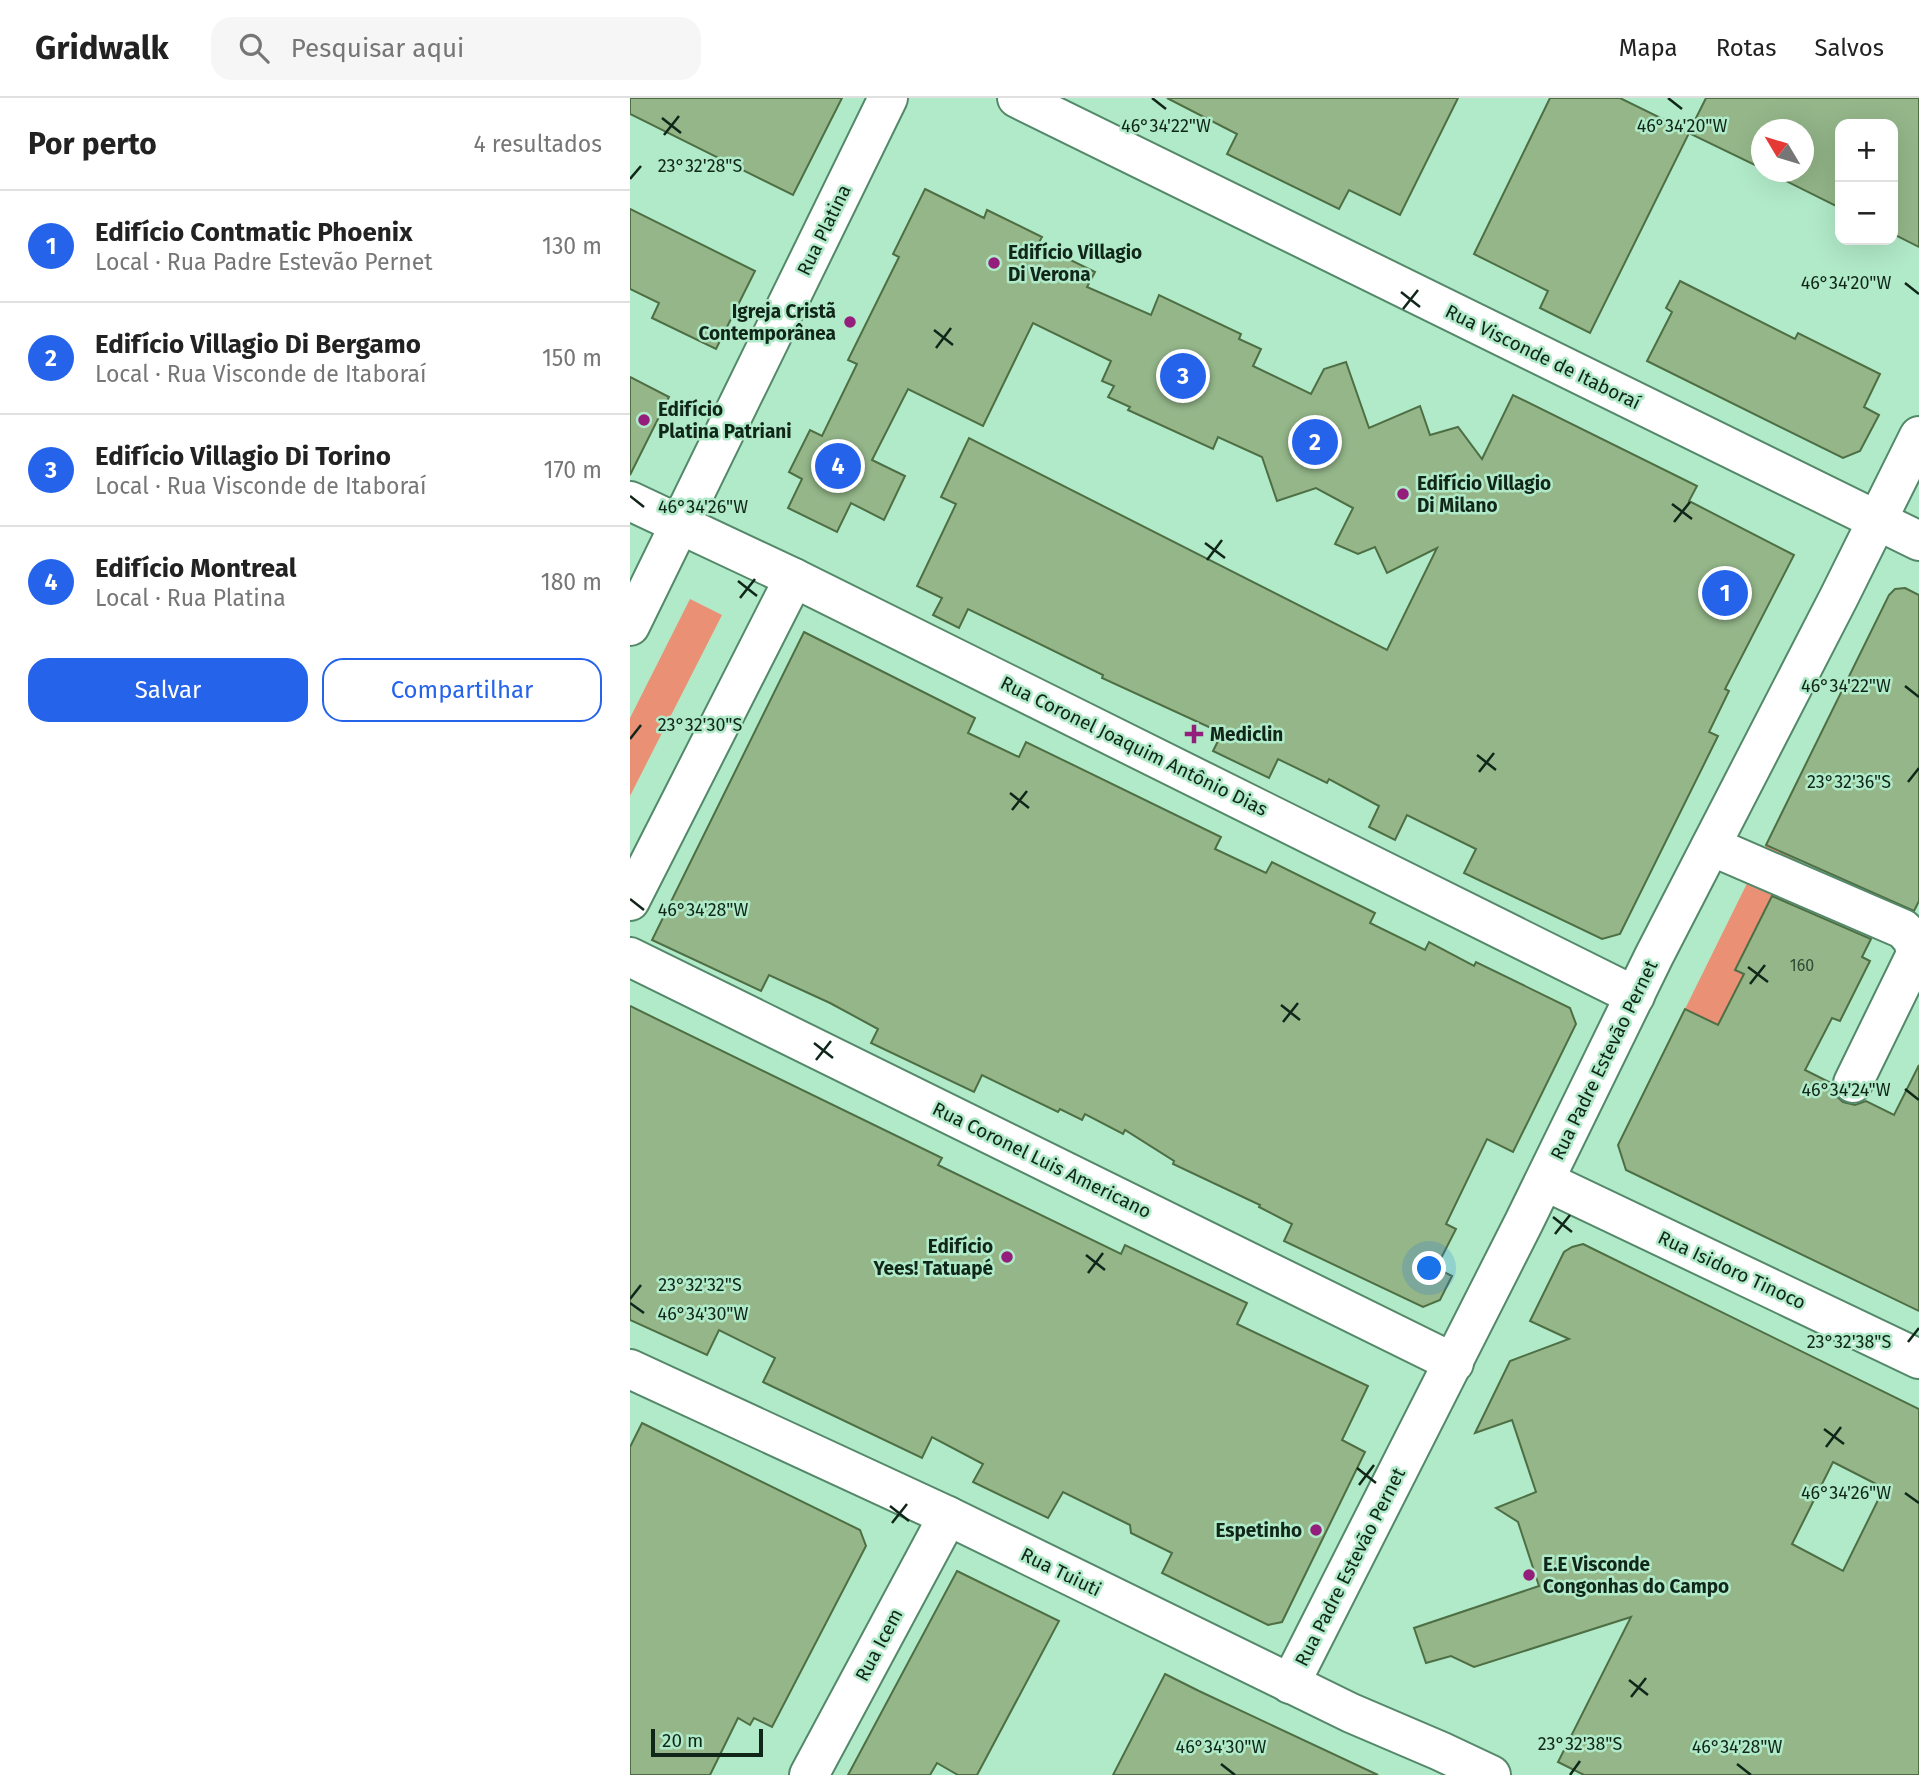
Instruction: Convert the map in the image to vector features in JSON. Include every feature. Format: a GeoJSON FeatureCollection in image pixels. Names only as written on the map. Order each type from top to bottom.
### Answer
{"type":"FeatureCollection","features":[{"type":"Feature","properties":{"kind":"street","name":"Rua Platina"},"geometry":{"type":"LineString","coordinates":[[630,626],[888,98]]}},
{"type":"Feature","properties":{"kind":"street","name":"Rua Visconde de Itaboraí"},"geometry":{"type":"LineString","coordinates":[[1017,98],[1919,541]]}},
{"type":"Feature","properties":{"kind":"street","name":"Rua Padre Estevão Pernet"},"geometry":{"type":"LineString","coordinates":[[1290,1684],[1919,436]]}},
{"type":"Feature","properties":{"kind":"street","name":"Rua Coronel Joaquim Antônio Dias"},"geometry":{"type":"LineString","coordinates":[[630,501],[794,578],[1635,996]]}},
{"type":"Feature","properties":{"kind":"street"},"geometry":{"type":"LineString","coordinates":[[630,901],[794,578]]}},
{"type":"Feature","properties":{"kind":"street"},"geometry":{"type":"LineString","coordinates":[[1711,846],[1903,929],[1913,940],[1916,954],[1853,1083]]}},
{"type":"Feature","properties":{"kind":"street","name":"Rua Coronel Luis Americano"},"geometry":{"type":"LineString","coordinates":[[630,957],[1454,1363]]}},
{"type":"Feature","properties":{"kind":"street","name":"Rua Isidoro Tinoco"},"geometry":{"type":"LineString","coordinates":[[1545,1181],[1919,1359]]}},
{"type":"Feature","properties":{"kind":"street","name":"Rua Tuiuti"},"geometry":{"type":"LineString","coordinates":[[630,1368],[948,1516],[1350,1713],[1433,1763],[1491,1775]]}},
{"type":"Feature","properties":{"kind":"street","name":"Rua Icem"},"geometry":{"type":"LineString","coordinates":[[809,1775],[948,1516]]}},
{"type":"Feature","properties":{"kind":"shaded area"},"geometry":{"type":"Polygon","coordinates":[[[690,599],[722,615],[630,796],[630,718],[690,599]]]}},
{"type":"Feature","properties":{"kind":"shaded area"},"geometry":{"type":"Polygon","coordinates":[[[1766,845],[1799,861],[1775,909],[1767,906],[1735,969],[1744,974],[1718,1025],[1685,1009],[1766,845]]]}},
{"type":"Feature","properties":{"kind":"building"},"geometry":{"type":"Polygon","coordinates":[[[630,98],[842,98],[793,195],[630,114],[630,98]]]}},
{"type":"Feature","properties":{"kind":"building"},"geometry":{"type":"Polygon","coordinates":[[[1167,98],[1458,98],[1400,215],[1349,190],[1339,209],[1227,154],[1237,134],[1167,98]]]}},
{"type":"Feature","properties":{"kind":"building"},"geometry":{"type":"Polygon","coordinates":[[[1550,98],[1620,98],[1689,132],[1706,98],[1919,98],[1919,247],[1898,236],[1898,119],[1835,119],[1835,206],[1788,182],[1814,182],[1814,119],[1751,119],[1751,163],[1689,133],[1590,333],[1540,308],[1548,291],[1474,254],[1550,98]]]}},
{"type":"Feature","properties":{"kind":"building"},"geometry":{"type":"Polygon","coordinates":[[[925,189],[984,218],[987,210],[1042,237],[1038,244],[1095,272],[1087,287],[1151,315],[1159,295],[1241,334],[1239,339],[1261,349],[1253,366],[1311,394],[1324,369],[1346,362],[1369,428],[1420,406],[1430,435],[1458,427],[1482,459],[1513,395],[1697,486],[1689,501],[1794,555],[1725,689],[1729,691],[1709,732],[1718,736],[1620,934],[1602,939],[1464,873],[1476,849],[1407,815],[1395,840],[1369,827],[1379,806],[1329,779],[1327,783],[1278,759],[1269,778],[1213,751],[1222,733],[1102,678],[1103,675],[968,609],[959,628],[933,615],[942,598],[917,586],[956,504],[941,497],[969,438],[1387,650],[1437,548],[1387,573],[1375,547],[1358,554],[1335,544],[1353,508],[1316,488],[1277,501],[1262,457],[1218,437],[1213,449],[1128,410],[1130,407],[1108,397],[1114,386],[1102,381],[1111,361],[1033,323],[983,426],[908,389],[872,460],[905,476],[884,520],[851,503],[837,532],[788,508],[802,479],[789,472],[810,430],[822,436],[857,364],[848,360],[899,257],[893,254],[925,189]]]}},
{"type":"Feature","properties":{"kind":"building"},"geometry":{"type":"Polygon","coordinates":[[[630,209],[755,271],[716,349],[652,318],[659,303],[630,289],[630,209]]]}},
{"type":"Feature","properties":{"kind":"building"},"geometry":{"type":"Polygon","coordinates":[[[1680,281],[1795,339],[1798,333],[1880,374],[1864,407],[1879,415],[1860,451],[1843,458],[1647,361],[1672,312],[1666,308],[1680,281]]]}},
{"type":"Feature","properties":{"kind":"building","name":"Edifício Platina Patriani"},"geometry":{"type":"Polygon","coordinates":[[[630,377],[669,397],[630,475],[630,377]]]}},
{"type":"Feature","properties":{"kind":"building"},"geometry":{"type":"Polygon","coordinates":[[[1905,588],[1919,595],[1919,901],[1914,911],[1766,845],[1889,595],[1895,589],[1905,588]]]}},
{"type":"Feature","properties":{"kind":"building"},"geometry":{"type":"Polygon","coordinates":[[[804,632],[975,718],[968,733],[1019,757],[1026,742],[1221,837],[1215,849],[1266,873],[1272,862],[1375,913],[1370,923],[1425,950],[1429,942],[1474,966],[1476,962],[1570,1008],[1576,1024],[1513,1152],[1487,1139],[1446,1224],[1456,1229],[1436,1268],[1452,1276],[1440,1300],[1423,1307],[1284,1241],[1292,1224],[1259,1207],[1260,1205],[1173,1164],[1174,1161],[1125,1130],[1123,1134],[1085,1114],[1082,1120],[1060,1109],[1058,1112],[982,1075],[974,1092],[871,1043],[878,1029],[830,1003],[769,975],[761,991],[652,940],[804,632]]]}},
{"type":"Feature","properties":{"kind":"building"},"geometry":{"type":"Polygon","coordinates":[[[1772,896],[1871,939],[1862,957],[1870,961],[1840,1021],[1832,1018],[1805,1070],[1831,1083],[1835,1095],[1843,1102],[1855,1105],[1866,1101],[1894,1115],[1919,1065],[1919,1311],[1626,1170],[1618,1145],[1685,1009],[1718,1025],[1744,974],[1735,970],[1772,896]]]}},
{"type":"Feature","properties":{"kind":"building"},"geometry":{"type":"Polygon","coordinates":[[[630,1006],[942,1158],[938,1165],[1121,1254],[1125,1245],[1247,1303],[1237,1324],[1368,1386],[1342,1440],[1365,1452],[1282,1622],[1268,1625],[1162,1573],[1172,1553],[1131,1533],[1130,1525],[1063,1492],[1048,1518],[973,1482],[983,1464],[932,1437],[922,1458],[763,1382],[775,1358],[719,1330],[707,1355],[630,1320],[630,1006]]]}},
{"type":"Feature","properties":{"kind":"building"},"geometry":{"type":"Polygon","coordinates":[[[1583,1244],[1919,1409],[1919,1775],[1584,1775],[1558,1762],[1631,1617],[1474,1667],[1451,1656],[1426,1663],[1414,1628],[1539,1586],[1518,1522],[1496,1508],[1536,1492],[1512,1420],[1475,1433],[1510,1361],[1569,1339],[1530,1321],[1564,1252],[1583,1244]],[[1833,1462],[1792,1544],[1843,1571],[1884,1488],[1833,1462]]]}},
{"type":"Feature","properties":{"kind":"building"},"geometry":{"type":"Polygon","coordinates":[[[642,1423],[860,1530],[866,1546],[772,1727],[754,1718],[750,1725],[738,1718],[710,1775],[630,1775],[630,1447],[642,1423]]]}},
{"type":"Feature","properties":{"kind":"building"},"geometry":{"type":"Polygon","coordinates":[[[957,1571],[1059,1621],[977,1775],[958,1775],[937,1763],[930,1775],[848,1775],[957,1571]]]}},
{"type":"Feature","properties":{"kind":"building"},"geometry":{"type":"Polygon","coordinates":[[[1165,1674],[1199,1691],[1378,1775],[1113,1775],[1165,1674]]]}},
{"type":"Feature","properties":{"kind":"place","name":"Edifício Villagio Di Verona"},"geometry":{"type":"Point","coordinates":[994,263]}},
{"type":"Feature","properties":{"kind":"place","name":"Igreja Cristã Contemporânea"},"geometry":{"type":"Point","coordinates":[850,322]}},
{"type":"Feature","properties":{"kind":"place","name":"Edifício Villagio Di Torino"},"geometry":{"type":"Point","coordinates":[1183,376]}},
{"type":"Feature","properties":{"kind":"place","name":"Edifício Platina Patriani"},"geometry":{"type":"Point","coordinates":[644,420]}},
{"type":"Feature","properties":{"kind":"place","name":"Edifício Villagio Di Bergamo"},"geometry":{"type":"Point","coordinates":[1315,442]}},
{"type":"Feature","properties":{"kind":"place","name":"Edifício Montreal"},"geometry":{"type":"Point","coordinates":[838,466]}},
{"type":"Feature","properties":{"kind":"place","name":"Edifício Villagio Di Milano"},"geometry":{"type":"Point","coordinates":[1403,494]}},
{"type":"Feature","properties":{"kind":"place","name":"Edifício Contmatic Phoenix"},"geometry":{"type":"Point","coordinates":[1725,593]}},
{"type":"Feature","properties":{"kind":"place","name":"Mediclin"},"geometry":{"type":"Point","coordinates":[1194,734]}},
{"type":"Feature","properties":{"kind":"place","name":"Edifício Yees! Tatuapé"},"geometry":{"type":"Point","coordinates":[1007,1257]}},
{"type":"Feature","properties":{"kind":"place","name":"Espetinho"},"geometry":{"type":"Point","coordinates":[1316,1530]}},
{"type":"Feature","properties":{"kind":"place","name":"E.E Visconde Congonhas do Campo"},"geometry":{"type":"Point","coordinates":[1529,1575]}}]}
